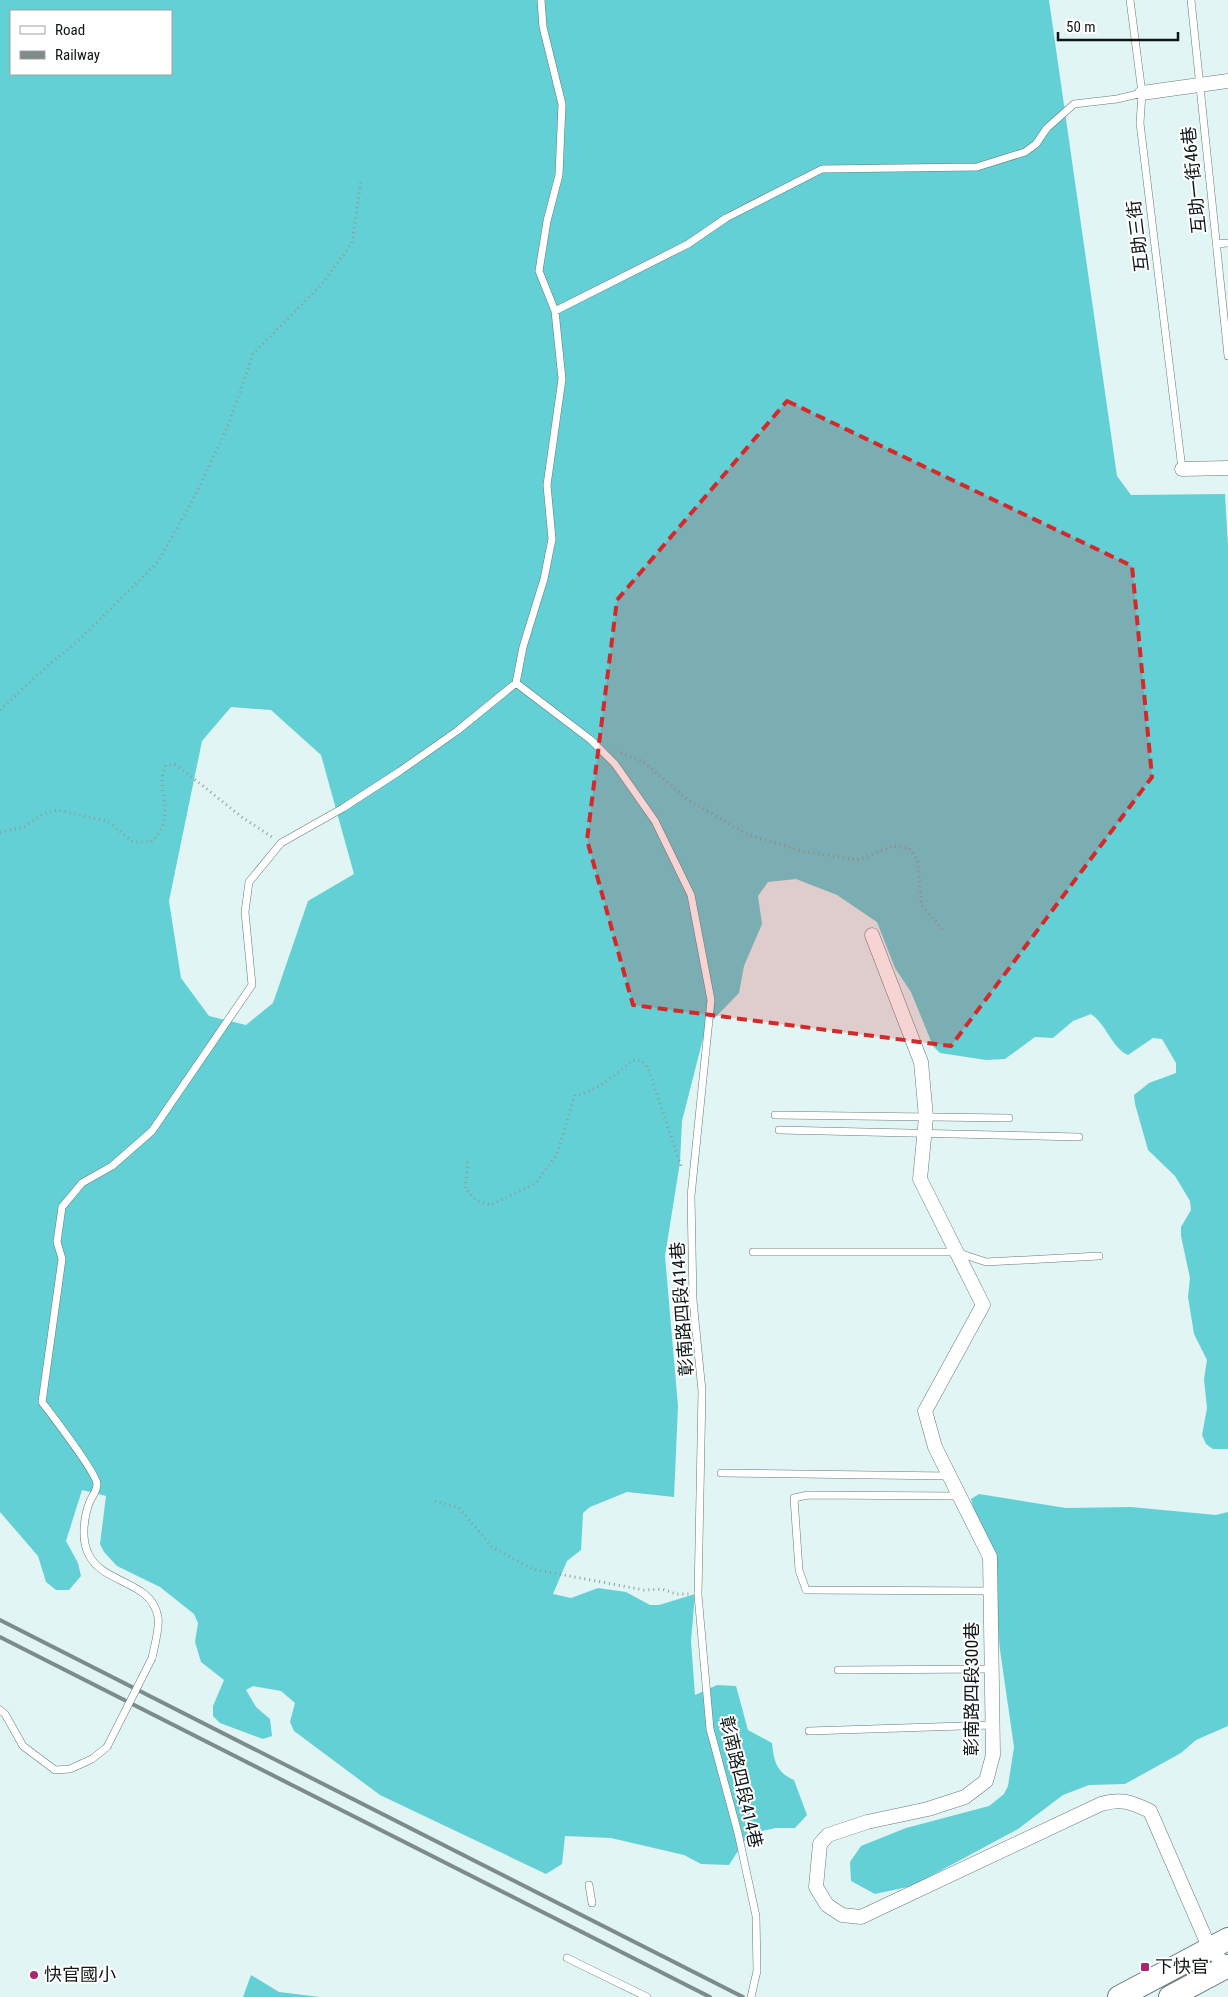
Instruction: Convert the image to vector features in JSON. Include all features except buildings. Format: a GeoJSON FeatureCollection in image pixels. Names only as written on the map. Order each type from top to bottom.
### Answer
{"type":"FeatureCollection","features":[{"type":"Feature","properties":{"kind":"main road"},"geometry":{"type":"LineString","coordinates":[[1119,1997],[1219,1944]]}},
{"type":"Feature","properties":{"kind":"main road"},"geometry":{"type":"LineString","coordinates":[[1170,1997],[1228,1966]]}},
{"type":"Feature","properties":{"kind":"street"},"geometry":{"type":"LineString","coordinates":[[1142,94],[1228,81]]}},
{"type":"Feature","properties":{"kind":"street"},"geometry":{"type":"LineString","coordinates":[[1182,468],[1228,468]]}},
{"type":"Feature","properties":{"kind":"street","name":"彰南路四段300巷"},"geometry":{"type":"LineString","coordinates":[[872,935],[921,1062],[926,1117],[920,1179],[983,1305],[925,1411],[935,1447],[990,1557],[993,1755],[986,1781],[965,1797],[928,1809],[867,1822],[828,1835],[820,1844],[816,1887],[827,1905],[842,1915],[861,1917],[1100,1804],[1115,1800],[1133,1803],[1150,1811],[1219,1944],[1228,1966]]}},
{"type":"Feature","properties":{"kind":"lane"},"geometry":{"type":"LineString","coordinates":[[0,1710],[5,1714],[23,1746],[55,1770],[70,1769],[92,1759],[107,1746],[152,1658],[159,1619],[154,1604],[139,1589],[109,1574],[93,1563],[87,1552],[84,1522],[90,1502],[96,1493],[97,1482],[75,1447],[42,1402],[62,1259],[57,1242],[62,1207],[82,1184],[112,1166],[152,1131],[252,985],[245,912],[249,882],[281,843],[343,808],[400,771],[457,731],[516,683],[523,647],[544,579],[552,539],[547,485],[562,379],[555,311],[539,271],[547,221],[559,175],[562,104],[543,27],[542,0]]}},
{"type":"Feature","properties":{"kind":"lane","name":"互助三街"},"geometry":{"type":"LineString","coordinates":[[1130,0],[1142,94],[1140,123],[1182,468]]}},
{"type":"Feature","properties":{"kind":"lane","name":"互助一街46巷"},"geometry":{"type":"LineString","coordinates":[[1191,0],[1198,58],[1198,85],[1228,356]]}},
{"type":"Feature","properties":{"kind":"lane"},"geometry":{"type":"LineString","coordinates":[[555,311],[688,244],[726,218],[822,169],[977,166],[1025,152],[1036,144],[1047,128],[1074,104],[1142,94]]}},
{"type":"Feature","properties":{"kind":"lane"},"geometry":{"type":"LineString","coordinates":[[1216,244],[1228,243]]}},
{"type":"Feature","properties":{"kind":"lane","name":"彰南路四段414巷"},"geometry":{"type":"LineString","coordinates":[[516,683],[591,740],[615,764],[655,821],[691,895],[712,1000],[691,1196],[693,1300],[702,1391],[698,1594],[710,1729],[738,1833],[756,1916],[757,1971],[751,1997]]}},
{"type":"Feature","properties":{"kind":"lane"},"geometry":{"type":"LineString","coordinates":[[775,1115],[1009,1118]]}},
{"type":"Feature","properties":{"kind":"lane"},"geometry":{"type":"LineString","coordinates":[[779,1130],[1079,1137]]}},
{"type":"Feature","properties":{"kind":"lane"},"geometry":{"type":"LineString","coordinates":[[753,1252],[956,1252],[986,1262],[1099,1256]]}},
{"type":"Feature","properties":{"kind":"lane"},"geometry":{"type":"LineString","coordinates":[[721,1473],[950,1476]]}},
{"type":"Feature","properties":{"kind":"lane"},"geometry":{"type":"LineString","coordinates":[[960,1496],[808,1495],[794,1498],[799,1570],[806,1590],[991,1591]]}},
{"type":"Feature","properties":{"kind":"lane"},"geometry":{"type":"LineString","coordinates":[[838,1670],[992,1669]]}},
{"type":"Feature","properties":{"kind":"lane"},"geometry":{"type":"LineString","coordinates":[[809,1731],[993,1725]]}},
{"type":"Feature","properties":{"kind":"lane"},"geometry":{"type":"LineString","coordinates":[[589,1885],[592,1903]]}},
{"type":"Feature","properties":{"kind":"lane"},"geometry":{"type":"LineString","coordinates":[[567,1958],[647,1997]]}},
{"type":"Feature","properties":{"kind":"path"},"geometry":{"type":"LineString","coordinates":[[0,710],[46,667],[78,641],[158,562],[198,490],[229,423],[253,354],[321,285],[352,243],[361,181]]}},
{"type":"Feature","properties":{"kind":"path"},"geometry":{"type":"LineString","coordinates":[[617,751],[644,762],[688,800],[749,835],[802,851],[857,860],[892,846],[909,848],[917,859],[922,906],[942,930]]}},
{"type":"Feature","properties":{"kind":"path"},"geometry":{"type":"LineString","coordinates":[[0,832],[24,827],[43,814],[57,810],[107,821],[133,842],[151,842],[161,832],[166,808],[162,782],[163,772],[166,765],[175,765],[243,818],[281,843]]}},
{"type":"Feature","properties":{"kind":"path"},"geometry":{"type":"LineString","coordinates":[[468,1162],[465,1188],[477,1201],[491,1205],[536,1183],[557,1154],[575,1095],[587,1093],[607,1081],[633,1060],[642,1062],[648,1068],[691,1196]]}},
{"type":"Feature","properties":{"kind":"path"},"geometry":{"type":"LineString","coordinates":[[435,1501],[459,1508],[492,1547],[532,1569],[644,1590],[662,1589],[676,1594],[698,1594]]}},
{"type":"Feature","properties":{"kind":"highlighted area"},"geometry":{"type":"Polygon","coordinates":[[[787,401],[1132,566],[1152,777],[951,1046],[633,1005],[587,840],[617,600],[787,401]]]}},
{"type":"Feature","properties":{"kind":"shaded area"},"geometry":{"type":"Polygon","coordinates":[[[0,0],[1049,0],[1117,476],[1131,495],[1225,494],[1228,545],[1228,1449],[1213,1449],[1206,1444],[1202,1435],[1207,1408],[1204,1379],[1207,1360],[1194,1334],[1188,1297],[1190,1278],[1181,1236],[1181,1227],[1191,1210],[1190,1201],[1175,1176],[1148,1150],[1135,1104],[1134,1095],[1149,1083],[1176,1073],[1176,1063],[1162,1039],[1153,1038],[1128,1055],[1117,1047],[1101,1024],[1091,1014],[1073,1021],[1053,1038],[1035,1037],[1005,1059],[986,1060],[940,1053],[933,1046],[911,992],[895,968],[877,922],[837,895],[796,879],[768,882],[758,896],[762,924],[744,966],[739,993],[706,1027],[682,1121],[680,1162],[665,1256],[678,1406],[674,1497],[627,1492],[590,1507],[583,1513],[581,1550],[567,1561],[553,1594],[571,1598],[598,1588],[626,1592],[650,1605],[659,1605],[695,1594],[691,1641],[695,1695],[717,1685],[736,1686],[748,1730],[772,1743],[777,1765],[783,1773],[794,1780],[807,1815],[795,1828],[776,1828],[749,1834],[729,1865],[701,1864],[684,1855],[611,1838],[565,1836],[562,1864],[546,1874],[380,1795],[294,1731],[290,1722],[295,1703],[281,1691],[253,1686],[246,1690],[256,1707],[270,1719],[272,1736],[263,1739],[220,1723],[213,1716],[213,1706],[224,1680],[201,1662],[195,1642],[198,1623],[194,1614],[160,1587],[117,1566],[104,1552],[100,1544],[106,1496],[82,1490],[66,1541],[78,1563],[81,1576],[69,1590],[56,1590],[46,1582],[38,1556],[0,1512],[0,0]],[[231,707],[202,741],[169,901],[181,978],[209,1016],[246,1025],[273,1003],[308,901],[354,874],[321,755],[271,710],[231,707]]]}},
{"type":"Feature","properties":{"kind":"shaded area"},"geometry":{"type":"Polygon","coordinates":[[[979,1494],[1066,1508],[1131,1507],[1216,1515],[1228,1512],[1228,1726],[1196,1740],[1181,1753],[1125,1784],[1089,1785],[1063,1795],[1018,1829],[912,1886],[875,1894],[851,1881],[850,1862],[861,1846],[906,1828],[989,1806],[1004,1794],[1008,1786],[1014,1747],[1000,1650],[991,1552],[978,1527],[971,1499],[979,1494]]]}},
{"type":"Feature","properties":{"kind":"shaded area"},"geometry":{"type":"Polygon","coordinates":[[[251,1975],[279,1992],[320,1997],[243,1997],[251,1975]]]}},
{"type":"Feature","properties":{"kind":"railway"},"geometry":{"type":"LineString","coordinates":[[0,1620],[743,1997]]}},
{"type":"Feature","properties":{"kind":"railway"},"geometry":{"type":"LineString","coordinates":[[0,1637],[710,1997]]}},
{"type":"Feature","properties":{"kind":"place","name":"下快官"},"geometry":{"type":"Point","coordinates":[1145,1967]}},
{"type":"Feature","properties":{"kind":"place","name":"快官國小"},"geometry":{"type":"Point","coordinates":[34,1975]}}]}
